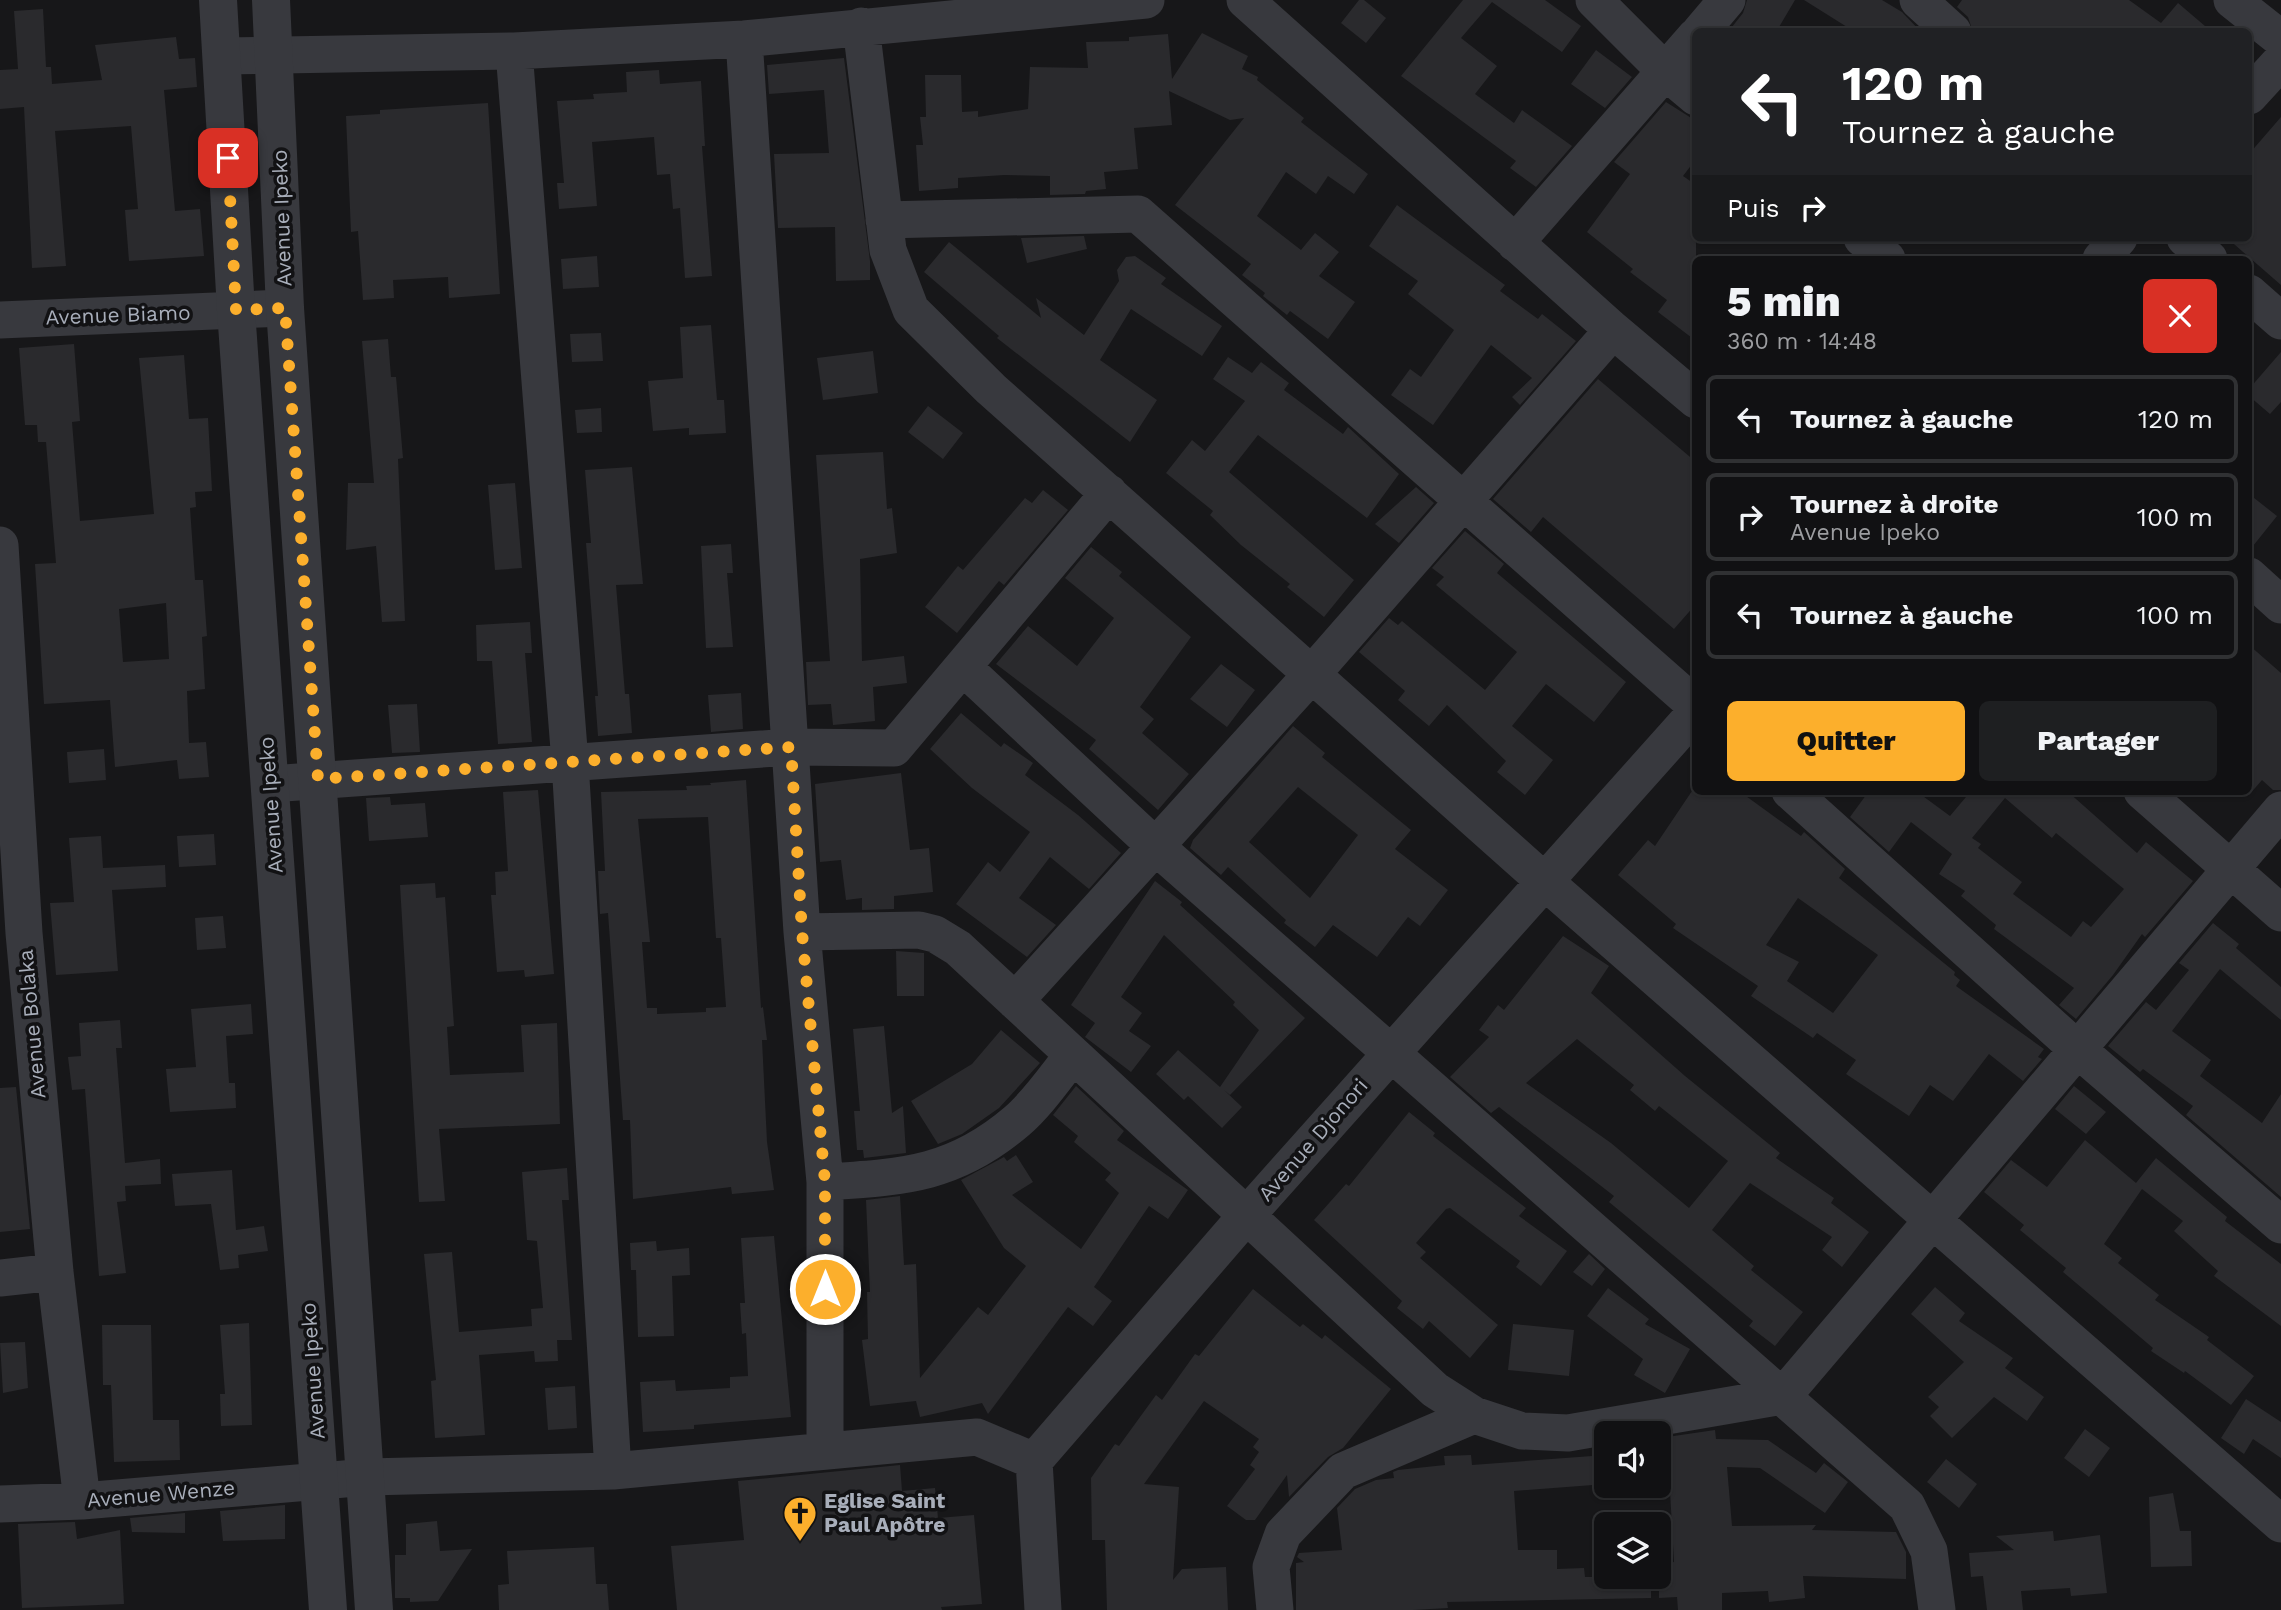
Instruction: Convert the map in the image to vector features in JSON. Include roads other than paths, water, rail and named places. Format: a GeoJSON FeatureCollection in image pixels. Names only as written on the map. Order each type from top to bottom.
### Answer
{"type":"FeatureCollection","features":[{"type":"Feature","properties":{"kind":"street","name":"Avenue Ipeko"},"geometry":{"type":"LineString","coordinates":[[218,0],[236,310],[321,1481],[328,1610]]}},
{"type":"Feature","properties":{"kind":"street","name":"Avenue Ipeko"},"geometry":{"type":"LineString","coordinates":[[271,0],[285,308],[368,1477],[374,1610]]}},
{"type":"Feature","properties":{"kind":"street"},"geometry":{"type":"LineString","coordinates":[[223,56],[514,51],[744,39],[1146,0]]}},
{"type":"Feature","properties":{"kind":"street"},"geometry":{"type":"LineString","coordinates":[[1245,0],[1613,331],[1692,397]]}},
{"type":"Feature","properties":{"kind":"street"},"geometry":{"type":"LineString","coordinates":[[1594,0],[1665,71],[1692,94]]}},
{"type":"Feature","properties":{"kind":"street"},"geometry":{"type":"LineString","coordinates":[[1703,28],[1727,0]]}},
{"type":"Feature","properties":{"kind":"street"},"geometry":{"type":"LineString","coordinates":[[1918,0],[1949,28]]}},
{"type":"Feature","properties":{"kind":"street"},"geometry":{"type":"LineString","coordinates":[[2232,0],[2281,39]]}},
{"type":"Feature","properties":{"kind":"street"},"geometry":{"type":"LineString","coordinates":[[862,26],[888,250],[911,310],[991,388],[1543,880],[2281,1524]]}},
{"type":"Feature","properties":{"kind":"street"},"geometry":{"type":"LineString","coordinates":[[744,39],[802,932],[825,1182],[825,1450]]}},
{"type":"Feature","properties":{"kind":"street"},"geometry":{"type":"LineString","coordinates":[[1515,243],[1692,41]]}},
{"type":"Feature","properties":{"kind":"street"},"geometry":{"type":"LineString","coordinates":[[514,51],[570,762],[613,1471]]}},
{"type":"Feature","properties":{"kind":"street"},"geometry":{"type":"LineString","coordinates":[[2252,93],[2281,61]]}},
{"type":"Feature","properties":{"kind":"street"},"geometry":{"type":"LineString","coordinates":[[884,220],[1138,214],[1692,702]]}},
{"type":"Feature","properties":{"kind":"street"},"geometry":{"type":"LineString","coordinates":[[1867,242],[1883,256]]}},
{"type":"Feature","properties":{"kind":"street"},"geometry":{"type":"LineString","coordinates":[[2104,256],[2116,242]]}},
{"type":"Feature","properties":{"kind":"street"},"geometry":{"type":"LineString","coordinates":[[2190,242],[2206,256]]}},
{"type":"Feature","properties":{"kind":"street"},"geometry":{"type":"LineString","coordinates":[[2252,296],[2281,321]]}},
{"type":"Feature","properties":{"kind":"street","name":"Avenue Biamo"},"geometry":{"type":"LineString","coordinates":[[0,320],[285,308]]}},
{"type":"Feature","properties":{"kind":"street"},"geometry":{"type":"LineString","coordinates":[[1015,1001],[1312,674],[1613,331]]}},
{"type":"Feature","properties":{"kind":"street"},"geometry":{"type":"LineString","coordinates":[[270,784],[791,747],[894,748],[1109,493]]}},
{"type":"Feature","properties":{"kind":"street","name":"Avenue Bolaka"},"geometry":{"type":"LineString","coordinates":[[0,545],[12,932],[82,1501]]}},
{"type":"Feature","properties":{"kind":"street"},"geometry":{"type":"LineString","coordinates":[[2252,579],[2281,605]]}},
{"type":"Feature","properties":{"kind":"street"},"geometry":{"type":"LineString","coordinates":[[964,668],[1154,845],[1907,1506],[1929,1551],[1937,1610]]}},
{"type":"Feature","properties":{"kind":"street","name":"Avenue Djonori"},"geometry":{"type":"LineString","coordinates":[[1034,1461],[1391,1051],[1692,716]]}},
{"type":"Feature","properties":{"kind":"street"},"geometry":{"type":"LineString","coordinates":[[1794,795],[2076,1048],[2281,1225]]}},
{"type":"Feature","properties":{"kind":"street"},"geometry":{"type":"LineString","coordinates":[[2147,795],[2281,913]]}},
{"type":"Feature","properties":{"kind":"street"},"geometry":{"type":"LineString","coordinates":[[802,932],[919,930],[935,933],[958,948],[1436,1390],[1474,1415],[1522,1431],[1568,1433],[1783,1396],[1931,1218],[2281,810]]}},
{"type":"Feature","properties":{"kind":"street"},"geometry":{"type":"LineString","coordinates":[[825,1182],[908,1177],[934,1170],[973,1153],[1018,1121],[1073,1055]]}},
{"type":"Feature","properties":{"kind":"street"},"geometry":{"type":"LineString","coordinates":[[0,1278],[55,1272]]}},
{"type":"Feature","properties":{"kind":"street"},"geometry":{"type":"LineString","coordinates":[[1275,1610],[1271,1567],[1283,1534],[1343,1471],[1474,1415]]}},
{"type":"Feature","properties":{"kind":"street","name":"Avenue Wenze"},"geometry":{"type":"LineString","coordinates":[[0,1504],[82,1501],[368,1477],[613,1471],[977,1437],[1034,1461]]}},
{"type":"Feature","properties":{"kind":"street"},"geometry":{"type":"LineString","coordinates":[[1034,1461],[1043,1610]]}},
{"type":"Feature","properties":{"kind":"place","name":"Eglise Saint Paul Apôtre"},"geometry":{"type":"Point","coordinates":[800,1543]}}]}
